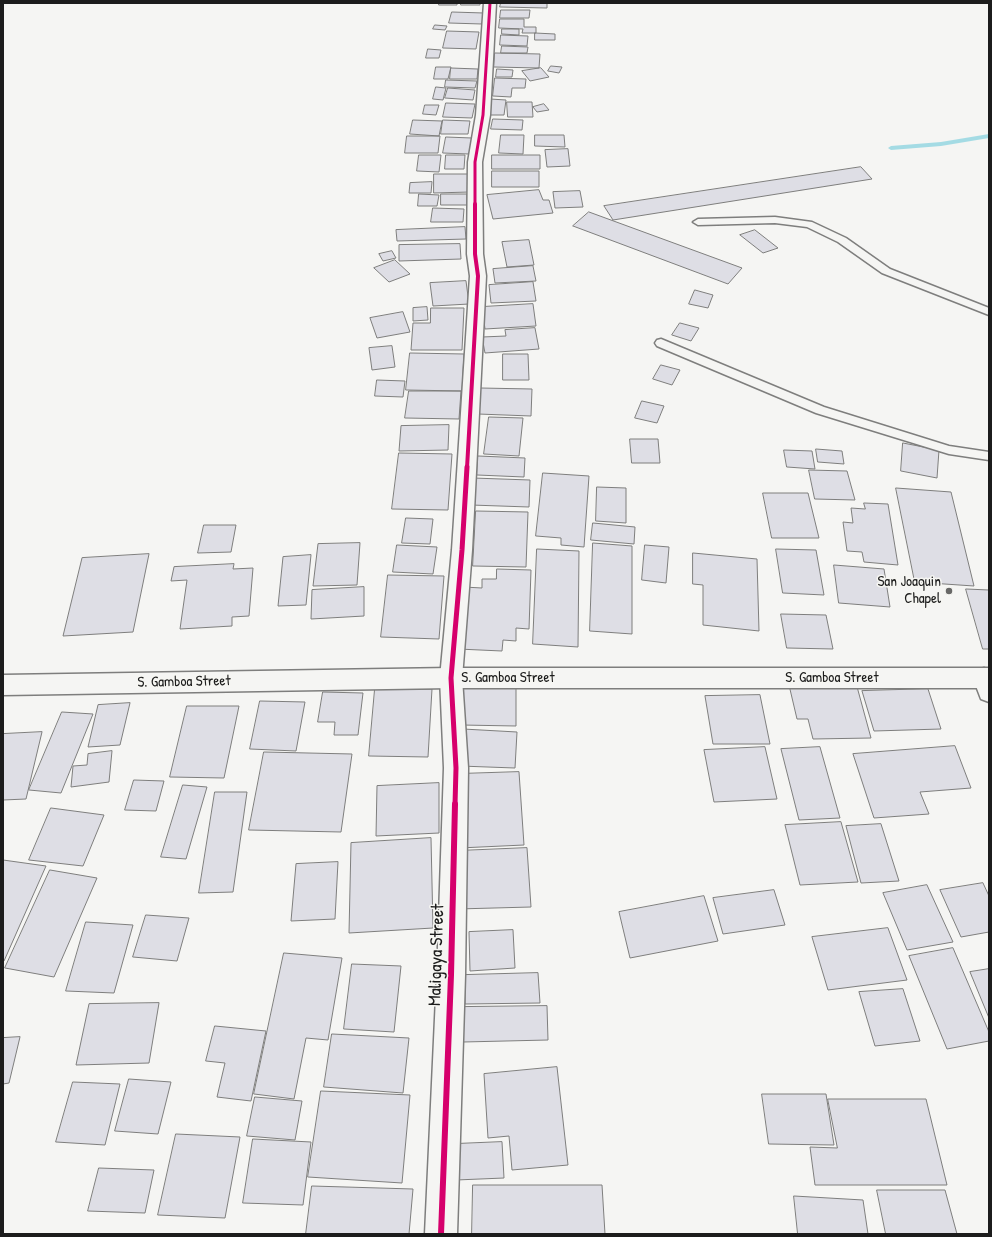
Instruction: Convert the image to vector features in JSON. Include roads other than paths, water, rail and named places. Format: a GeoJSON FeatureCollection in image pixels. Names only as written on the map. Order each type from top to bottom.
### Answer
{"type":"FeatureCollection","features":[{"type":"Feature","properties":{"kind":"street","name":"Maligaya Street"},"geometry":{"type":"LineString","coordinates":[[441,1234],[451,975],[456,768],[452,678],[462,550],[478,276],[475,254],[475,162],[482,115],[490,3]]}},
{"type":"Feature","properties":{"kind":"street","name":"S. Gamboa Street"},"geometry":{"type":"LineString","coordinates":[[3,685],[452,678],[987,683]]}},
{"type":"Feature","properties":{"kind":"lane"},"geometry":{"type":"LineString","coordinates":[[698,222],[775,220],[809,224],[842,240],[886,271],[989,312]]}},
{"type":"Feature","properties":{"kind":"lane"},"geometry":{"type":"LineString","coordinates":[[661,343],[820,410],[949,450],[989,456]]}},
{"type":"Feature","properties":{"kind":"waterway"},"geometry":{"type":"LineString","coordinates":[[891,148],[941,144],[989,136]]}},
{"type":"Feature","properties":{"kind":"place","name":"San Joaquin Chapel"},"geometry":{"type":"Point","coordinates":[949,591]}}]}
